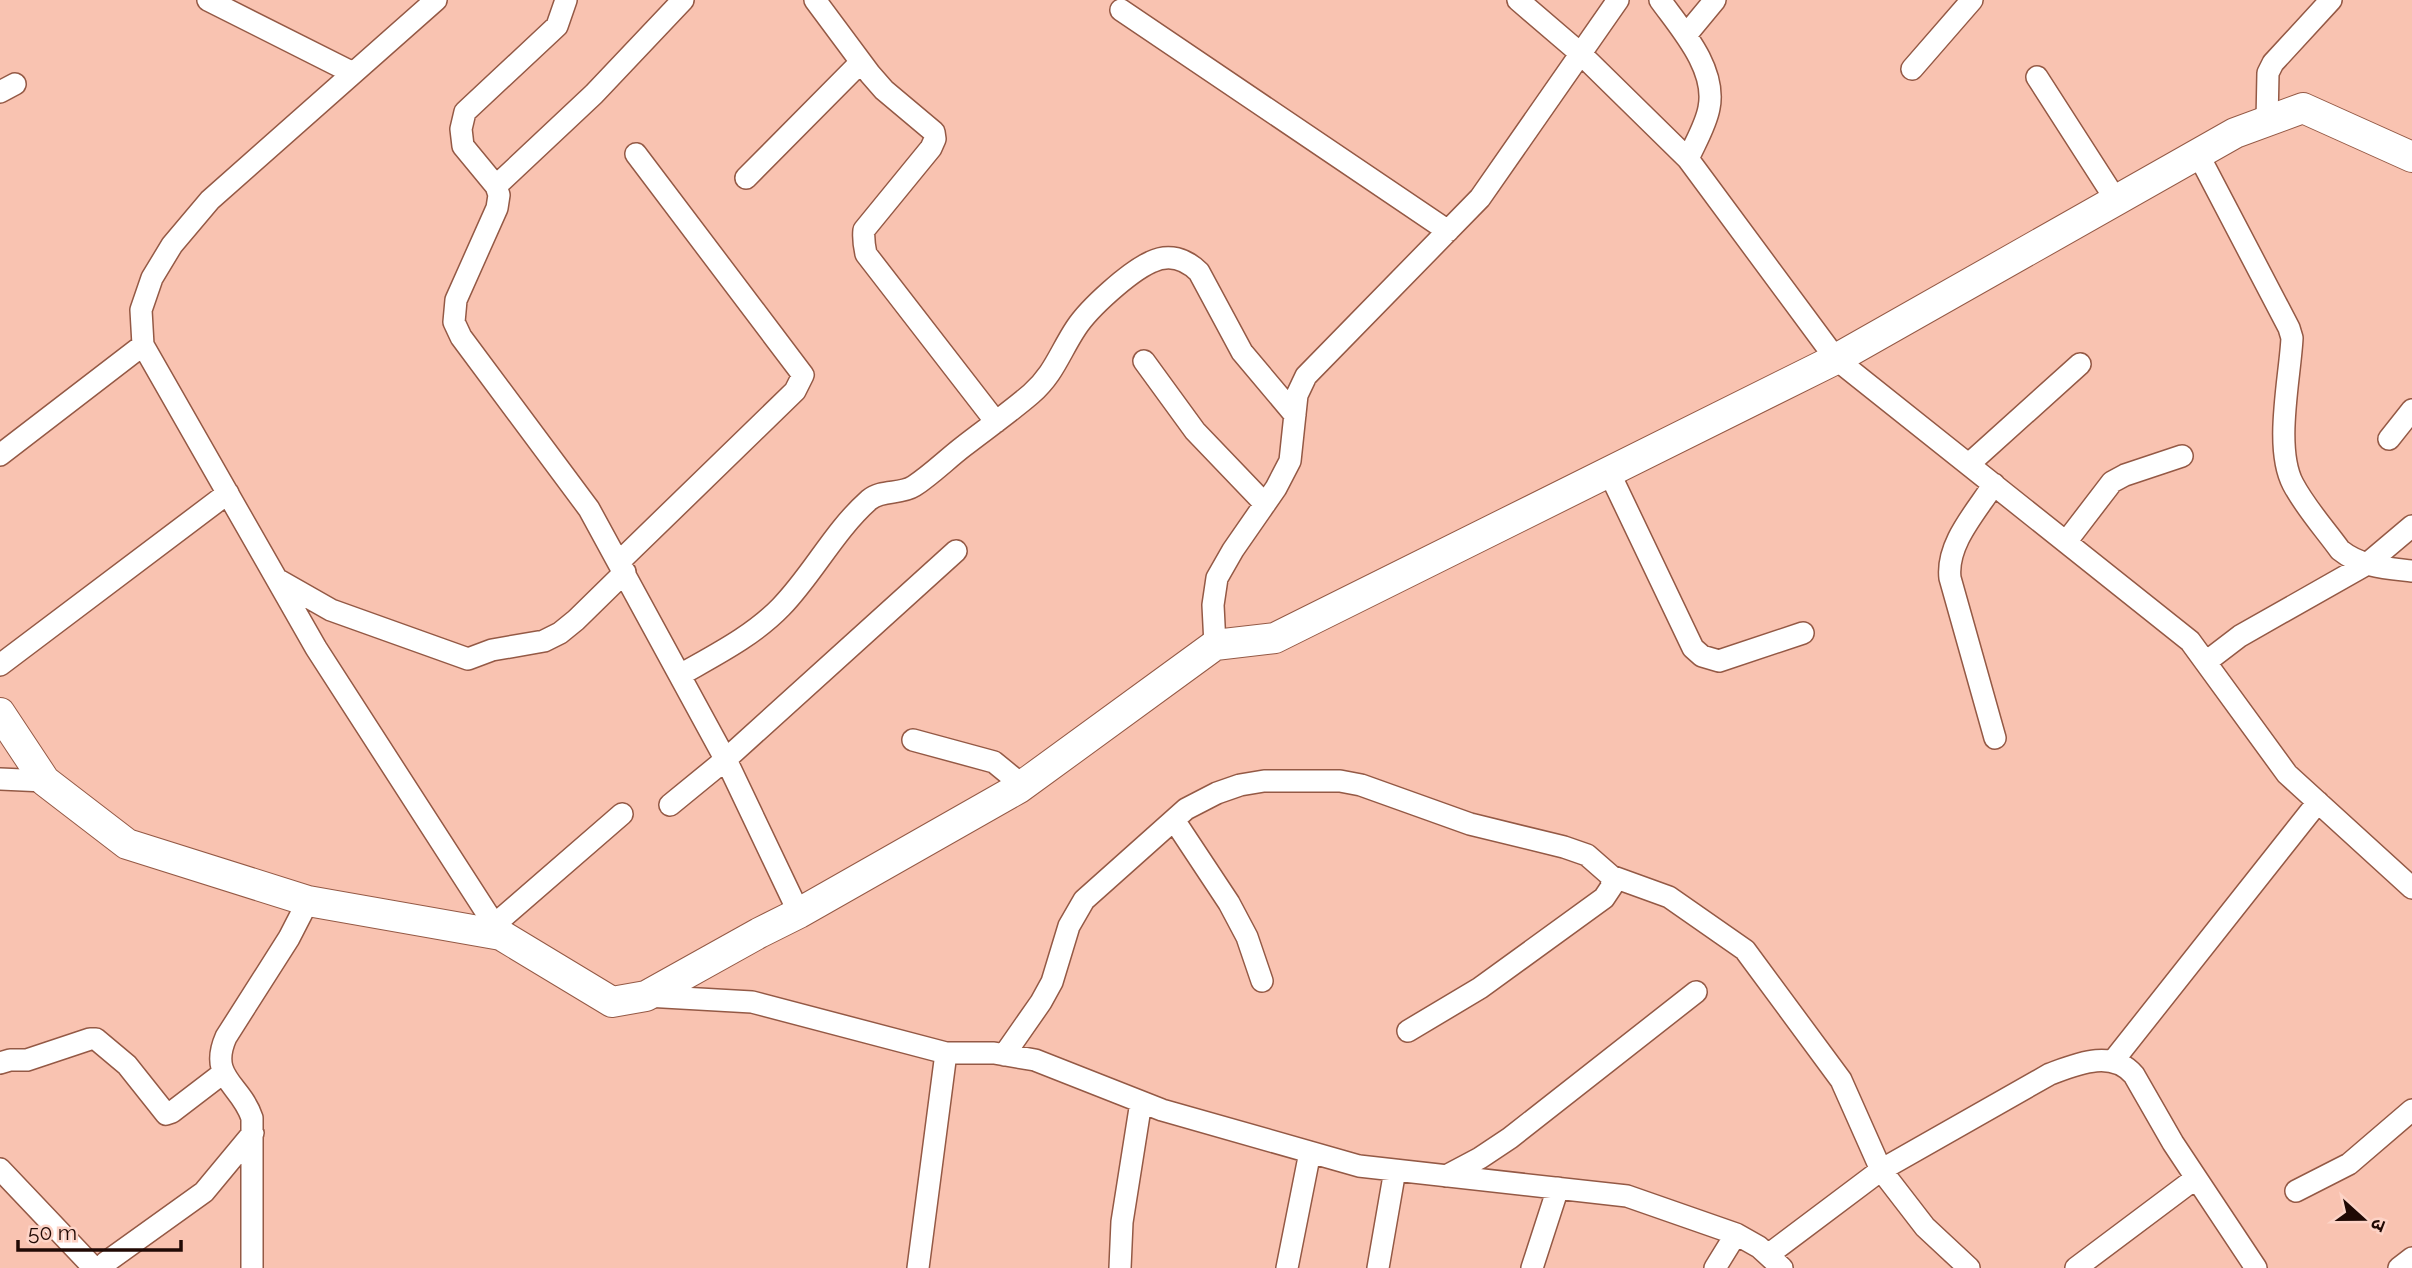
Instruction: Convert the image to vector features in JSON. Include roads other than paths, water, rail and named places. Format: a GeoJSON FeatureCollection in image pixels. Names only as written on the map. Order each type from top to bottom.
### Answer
{"type":"FeatureCollection","features":[{"type":"Feature","properties":{"kind":"street"},"geometry":{"type":"LineString","coordinates":[[208,0],[353,73]]}},
{"type":"Feature","properties":{"kind":"street"},"geometry":{"type":"LineString","coordinates":[[436,0],[210,200],[172,246],[152,278],[141,310],[143,345],[316,648],[498,930]]}},
{"type":"Feature","properties":{"kind":"street"},"geometry":{"type":"LineString","coordinates":[[566,0],[558,26],[465,113],[461,129],[463,146],[496,186],[498,208],[456,300],[454,322],[461,337],[589,509],[725,760],[799,913]]}},
{"type":"Feature","properties":{"kind":"street"},"geometry":{"type":"LineString","coordinates":[[496,186],[594,94],[683,0]]}},
{"type":"Feature","properties":{"kind":"street"},"geometry":{"type":"LineString","coordinates":[[816,0],[884,90],[934,131],[935,139],[931,148],[864,230],[866,254],[996,422]]}},
{"type":"Feature","properties":{"kind":"street"},"geometry":{"type":"LineString","coordinates":[[1518,0],[1581,54],[1688,159],[1836,359],[2190,641],[2287,774],[2412,888]]}},
{"type":"Feature","properties":{"kind":"street"},"geometry":{"type":"LineString","coordinates":[[1215,645],[1213,605],[1217,578],[1290,461],[1297,395],[1306,376],[1480,198],[1618,0]]}},
{"type":"Feature","properties":{"kind":"street"},"geometry":{"type":"LineString","coordinates":[[1660,0],[1693,44],[1707,76],[1709,107],[1688,159]]}},
{"type":"Feature","properties":{"kind":"street"},"geometry":{"type":"LineString","coordinates":[[1686,35],[1716,0]]}},
{"type":"Feature","properties":{"kind":"street"},"geometry":{"type":"LineString","coordinates":[[1912,69],[1972,0]]}},
{"type":"Feature","properties":{"kind":"street"},"geometry":{"type":"LineString","coordinates":[[2267,121],[2268,74],[2273,64],[2331,0]]}},
{"type":"Feature","properties":{"kind":"street"},"geometry":{"type":"LineString","coordinates":[[1121,10],[1448,231]]}},
{"type":"Feature","properties":{"kind":"street"},"geometry":{"type":"LineString","coordinates":[[746,178],[861,62]]}},
{"type":"Feature","properties":{"kind":"street"},"geometry":{"type":"LineString","coordinates":[[2037,77],[2116,200]]}},
{"type":"Feature","properties":{"kind":"street"},"geometry":{"type":"LineString","coordinates":[[646,996],[799,913],[1022,785],[1215,645],[1275,638],[1836,359],[2235,133],[2303,108],[2412,157]]}},
{"type":"Feature","properties":{"kind":"street"},"geometry":{"type":"LineString","coordinates":[[277,579],[331,610],[468,659],[492,650],[544,641],[576,620],[622,567],[795,391],[803,375],[800,368],[636,154]]}},
{"type":"Feature","properties":{"kind":"street"},"geometry":{"type":"LineString","coordinates":[[2198,154],[2292,338],[2285,428],[2285,458],[2291,481],[2340,550],[2367,564],[2412,571]]}},
{"type":"Feature","properties":{"kind":"street"},"geometry":{"type":"LineString","coordinates":[[680,675],[737,642],[782,607],[848,522],[870,499],[877,494],[912,487],[1045,380],[1075,330],[1106,296],[1149,262],[1168,257],[1180,259],[1190,263],[1199,272],[1242,352],[1295,415]]}},
{"type":"Feature","properties":{"kind":"street"},"geometry":{"type":"LineString","coordinates":[[0,455],[143,345]]}},
{"type":"Feature","properties":{"kind":"street"},"geometry":{"type":"LineString","coordinates":[[1144,361],[1195,431],[1265,504]]}},
{"type":"Feature","properties":{"kind":"street"},"geometry":{"type":"LineString","coordinates":[[1969,464],[2080,364]]}},
{"type":"Feature","properties":{"kind":"street"},"geometry":{"type":"LineString","coordinates":[[2389,439],[2412,411]]}},
{"type":"Feature","properties":{"kind":"street"},"geometry":{"type":"LineString","coordinates":[[2066,542],[2112,482],[2182,456]]}},
{"type":"Feature","properties":{"kind":"street"},"geometry":{"type":"LineString","coordinates":[[1609,472],[1693,648],[1702,656],[1719,660],[1804,633]]}},
{"type":"Feature","properties":{"kind":"street"},"geometry":{"type":"LineString","coordinates":[[1994,484],[1956,542],[1949,564],[1950,578],[1995,738]]}},
{"type":"Feature","properties":{"kind":"street"},"geometry":{"type":"LineString","coordinates":[[0,665],[228,493]]}},
{"type":"Feature","properties":{"kind":"street"},"geometry":{"type":"LineString","coordinates":[[2206,662],[2240,636],[2367,564],[2412,526]]}},
{"type":"Feature","properties":{"kind":"street"},"geometry":{"type":"LineString","coordinates":[[670,805],[725,760],[956,551]]}},
{"type":"Feature","properties":{"kind":"street"},"geometry":{"type":"LineString","coordinates":[[0,713],[45,781],[127,845],[308,901],[498,930],[612,1002],[646,996],[752,1002],[946,1053],[1004,1055],[1035,1060],[1162,1110],[1359,1166],[1627,1196],[1736,1234],[1759,1247],[1775,1261],[1881,1170],[2050,1074],[2076,1064],[2113,1061],[2128,1068],[2134,1075],[2173,1143],[2256,1268]]}},
{"type":"Feature","properties":{"kind":"street"},"geometry":{"type":"LineString","coordinates":[[913,740],[994,762],[1022,785]]}},
{"type":"Feature","properties":{"kind":"street"},"geometry":{"type":"LineString","coordinates":[[0,779],[45,781]]}},
{"type":"Feature","properties":{"kind":"street"},"geometry":{"type":"LineString","coordinates":[[1004,1055],[1052,982],[1069,926],[1084,900],[1186,809],[1217,793],[1264,781],[1340,781],[1376,788],[1470,824],[1563,846],[1587,855],[1611,876],[1669,897],[1745,950],[1842,1080],[1881,1170],[1925,1227],[1969,1268]]}},
{"type":"Feature","properties":{"kind":"street"},"geometry":{"type":"LineString","coordinates":[[2113,1061],[2318,802]]}},
{"type":"Feature","properties":{"kind":"street"},"geometry":{"type":"LineString","coordinates":[[498,930],[622,814]]}},
{"type":"Feature","properties":{"kind":"street"},"geometry":{"type":"LineString","coordinates":[[1174,820],[1229,903],[1247,937],[1262,981]]}},
{"type":"Feature","properties":{"kind":"street"},"geometry":{"type":"LineString","coordinates":[[1408,1031],[1480,988],[1604,898],[1612,886],[1611,876]]}},
{"type":"Feature","properties":{"kind":"street"},"geometry":{"type":"LineString","coordinates":[[252,1268],[253,1133],[249,1108],[223,1073],[220,1052],[226,1037],[289,938],[308,901]]}},
{"type":"Feature","properties":{"kind":"street"},"geometry":{"type":"LineString","coordinates":[[1446,1176],[1510,1138],[1696,992]]}},
{"type":"Feature","properties":{"kind":"street"},"geometry":{"type":"LineString","coordinates":[[0,1063],[27,1060],[96,1039],[127,1065],[166,1114],[173,1112],[223,1073]]}},
{"type":"Feature","properties":{"kind":"street"},"geometry":{"type":"LineString","coordinates":[[918,1268],[946,1053]]}},
{"type":"Feature","properties":{"kind":"street"},"geometry":{"type":"LineString","coordinates":[[1119,1268],[1122,1222],[1141,1102]]}},
{"type":"Feature","properties":{"kind":"street"},"geometry":{"type":"LineString","coordinates":[[2296,1191],[2349,1164],[2412,1110]]}},
{"type":"Feature","properties":{"kind":"street"},"geometry":{"type":"LineString","coordinates":[[104,1268],[105,1264],[204,1192],[253,1133]]}},
{"type":"Feature","properties":{"kind":"street"},"geometry":{"type":"LineString","coordinates":[[1287,1268],[1310,1152]]}},
{"type":"Feature","properties":{"kind":"street"},"geometry":{"type":"LineString","coordinates":[[0,1169],[93,1268]]}},
{"type":"Feature","properties":{"kind":"street"},"geometry":{"type":"LineString","coordinates":[[1378,1268],[1395,1170]]}},
{"type":"Feature","properties":{"kind":"street"},"geometry":{"type":"LineString","coordinates":[[2076,1268],[2196,1178]]}},
{"type":"Feature","properties":{"kind":"street"},"geometry":{"type":"LineString","coordinates":[[1532,1268],[1558,1188]]}},
{"type":"Feature","properties":{"kind":"street"},"geometry":{"type":"LineString","coordinates":[[1715,1268],[1736,1234]]}},
{"type":"Feature","properties":{"kind":"street"},"geometry":{"type":"LineString","coordinates":[[2399,1268],[2412,1258]]}}]}
